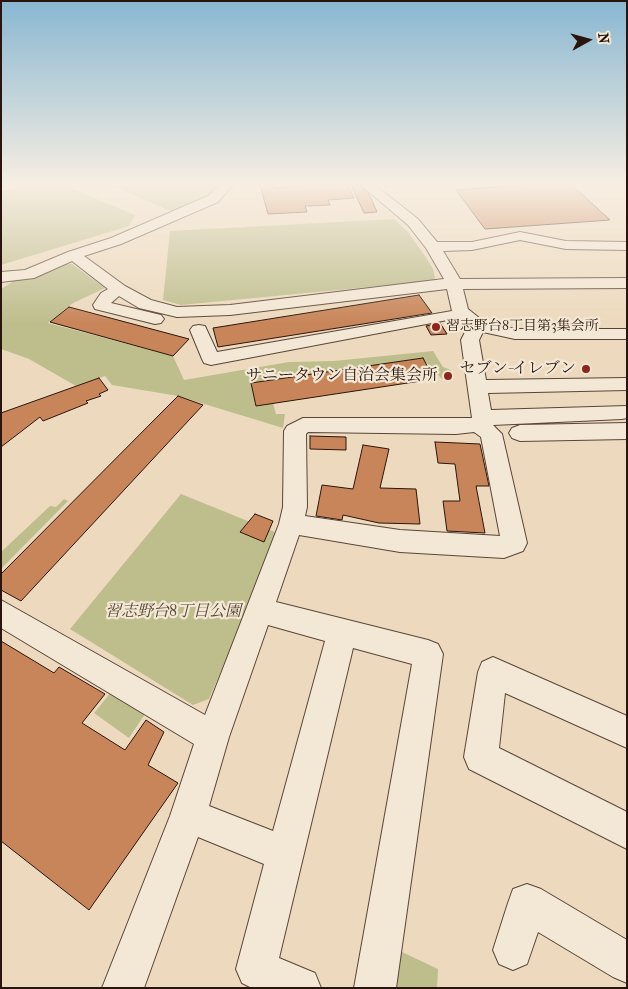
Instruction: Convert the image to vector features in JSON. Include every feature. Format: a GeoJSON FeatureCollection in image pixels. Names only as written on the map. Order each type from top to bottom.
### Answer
{"type":"FeatureCollection","features":[{"type":"Feature","properties":{"kind":"street"},"geometry":{"type":"LineString","coordinates":[[1,277],[28,275],[73,255],[140,231]]}},
{"type":"Feature","properties":{"kind":"street"},"geometry":{"type":"LineString","coordinates":[[420,231],[433,247],[454,283],[457,303],[461,312],[477,325],[503,332],[530,335],[627,334]]}},
{"type":"Feature","properties":{"kind":"street"},"geometry":{"type":"LineString","coordinates":[[433,247],[472,246],[520,236],[566,246],[627,246]]}},
{"type":"Feature","properties":{"kind":"street"},"geometry":{"type":"LineString","coordinates":[[73,255],[119,289],[145,304],[158,309],[177,312],[199,321]]}},
{"type":"Feature","properties":{"kind":"street"},"geometry":{"type":"LineString","coordinates":[[119,289],[107,297],[101,305],[199,321],[454,283],[627,283]]}},
{"type":"Feature","properties":{"kind":"street"},"geometry":{"type":"LineString","coordinates":[[199,321],[211,359],[451,316]]}},
{"type":"Feature","properties":{"kind":"street"},"geometry":{"type":"LineString","coordinates":[[473,423],[478,386],[470,340],[477,325]]}},
{"type":"Feature","properties":{"kind":"street"},"geometry":{"type":"LineString","coordinates":[[478,386],[627,384]]}},
{"type":"Feature","properties":{"kind":"street"},"geometry":{"type":"LineString","coordinates":[[604,385],[624,414]]}},
{"type":"Feature","properties":{"kind":"street"},"geometry":{"type":"LineString","coordinates":[[123,988],[188,816],[213,737],[291,524],[295,507],[295,431],[303,425],[473,423],[624,414]]}},
{"type":"Feature","properties":{"kind":"street"},"geometry":{"type":"LineString","coordinates":[[520,433],[624,414]]}},
{"type":"Feature","properties":{"kind":"street"},"geometry":{"type":"LineString","coordinates":[[291,524],[400,541],[504,547],[514,543],[491,434],[473,423]]}},
{"type":"Feature","properties":{"kind":"street"},"geometry":{"type":"LineString","coordinates":[[259,610],[428,654],[412,765],[375,988]]}},
{"type":"Feature","properties":{"kind":"street"},"geometry":{"type":"LineString","coordinates":[[1,613],[213,737]]}},
{"type":"Feature","properties":{"kind":"street"},"geometry":{"type":"LineString","coordinates":[[300,988],[256,969],[342,632]]}},
{"type":"Feature","properties":{"kind":"street"},"geometry":{"type":"LineString","coordinates":[[627,732],[493,672],[481,757],[627,831]]}},
{"type":"Feature","properties":{"kind":"street"},"geometry":{"type":"LineString","coordinates":[[188,816],[286,854]]}},
{"type":"Feature","properties":{"kind":"street"},"geometry":{"type":"LineString","coordinates":[[513,950],[527,903],[627,963]]}},
{"type":"Feature","properties":{"kind":"green space"},"geometry":{"type":"Polygon","coordinates":[[[1,231],[112,231],[1,265],[1,231]]]}},
{"type":"Feature","properties":{"kind":"green space"},"geometry":{"type":"Polygon","coordinates":[[[170,231],[407,231],[433,269],[435,278],[432,281],[181,305],[163,300],[170,231]]]}},
{"type":"Feature","properties":{"kind":"green space"},"geometry":{"type":"Polygon","coordinates":[[[62,264],[72,264],[105,288],[73,303],[48,323],[173,356],[184,380],[289,362],[334,361],[433,351],[443,367],[451,370],[442,379],[422,358],[251,383],[256,406],[273,403],[276,414],[285,414],[283,428],[178,396],[112,385],[105,376],[76,386],[29,359],[1,349],[1,289],[15,280],[28,278],[62,264]]]}},
{"type":"Feature","properties":{"kind":"green space","name":"習志野台8丁目公園"},"geometry":{"type":"Polygon","coordinates":[[[181,494],[280,534],[209,699],[193,705],[70,629],[181,494]]]}},
{"type":"Feature","properties":{"kind":"green space"},"geometry":{"type":"Polygon","coordinates":[[[64,499],[68,501],[1,569],[1,552],[50,506],[56,507],[64,499]]]}},
{"type":"Feature","properties":{"kind":"green space"},"geometry":{"type":"Polygon","coordinates":[[[112,691],[145,714],[129,738],[94,713],[112,691]]]}},
{"type":"Feature","properties":{"kind":"green space"},"geometry":{"type":"Polygon","coordinates":[[[400,951],[438,969],[437,988],[397,988],[400,951]]]}},
{"type":"Feature","properties":{"kind":"building"},"geometry":{"type":"Polygon","coordinates":[[[419,295],[432,313],[218,347],[213,328],[419,295]]]}},
{"type":"Feature","properties":{"kind":"building"},"geometry":{"type":"Polygon","coordinates":[[[69,307],[189,339],[173,356],[50,322],[69,307]]]}},
{"type":"Feature","properties":{"kind":"building","name":"習志野台8丁目第3集会所"},"geometry":{"type":"Polygon","coordinates":[[[440,323],[447,334],[431,335],[426,326],[440,323]]]}},
{"type":"Feature","properties":{"kind":"building"},"geometry":{"type":"Polygon","coordinates":[[[423,358],[434,379],[256,406],[251,383],[423,358]]]}},
{"type":"Feature","properties":{"kind":"building"},"geometry":{"type":"Polygon","coordinates":[[[99,378],[108,390],[99,394],[101,396],[43,421],[40,417],[1,447],[1,413],[99,378]]]}},
{"type":"Feature","properties":{"kind":"building"},"geometry":{"type":"Polygon","coordinates":[[[178,396],[203,405],[21,601],[1,590],[1,574],[178,396]]]}},
{"type":"Feature","properties":{"kind":"building"},"geometry":{"type":"Polygon","coordinates":[[[310,436],[346,437],[346,450],[310,449],[310,436]]]}},
{"type":"Feature","properties":{"kind":"building"},"geometry":{"type":"Polygon","coordinates":[[[435,442],[480,444],[489,486],[476,486],[485,533],[447,531],[443,501],[460,501],[455,464],[438,463],[435,442]]]}},
{"type":"Feature","properties":{"kind":"building"},"geometry":{"type":"Polygon","coordinates":[[[363,445],[389,449],[380,488],[416,489],[420,524],[379,523],[343,515],[342,520],[316,516],[322,485],[353,489],[363,445]]]}},
{"type":"Feature","properties":{"kind":"building"},"geometry":{"type":"Polygon","coordinates":[[[255,514],[273,521],[264,542],[240,532],[255,514]]]}},
{"type":"Feature","properties":{"kind":"building"},"geometry":{"type":"Polygon","coordinates":[[[1,641],[54,673],[59,667],[105,694],[82,723],[125,750],[146,720],[164,732],[148,765],[178,783],[89,910],[1,841],[1,641]]]}},
{"type":"Feature","properties":{"kind":"place","name":"習志野台8丁目第3集会所"},"geometry":{"type":"Point","coordinates":[436,327]}},
{"type":"Feature","properties":{"kind":"place","name":"セブン-イレブン"},"geometry":{"type":"Point","coordinates":[586,369]}},
{"type":"Feature","properties":{"kind":"place","name":"サニータウン自治会集会所"},"geometry":{"type":"Point","coordinates":[448,376]}}]}
